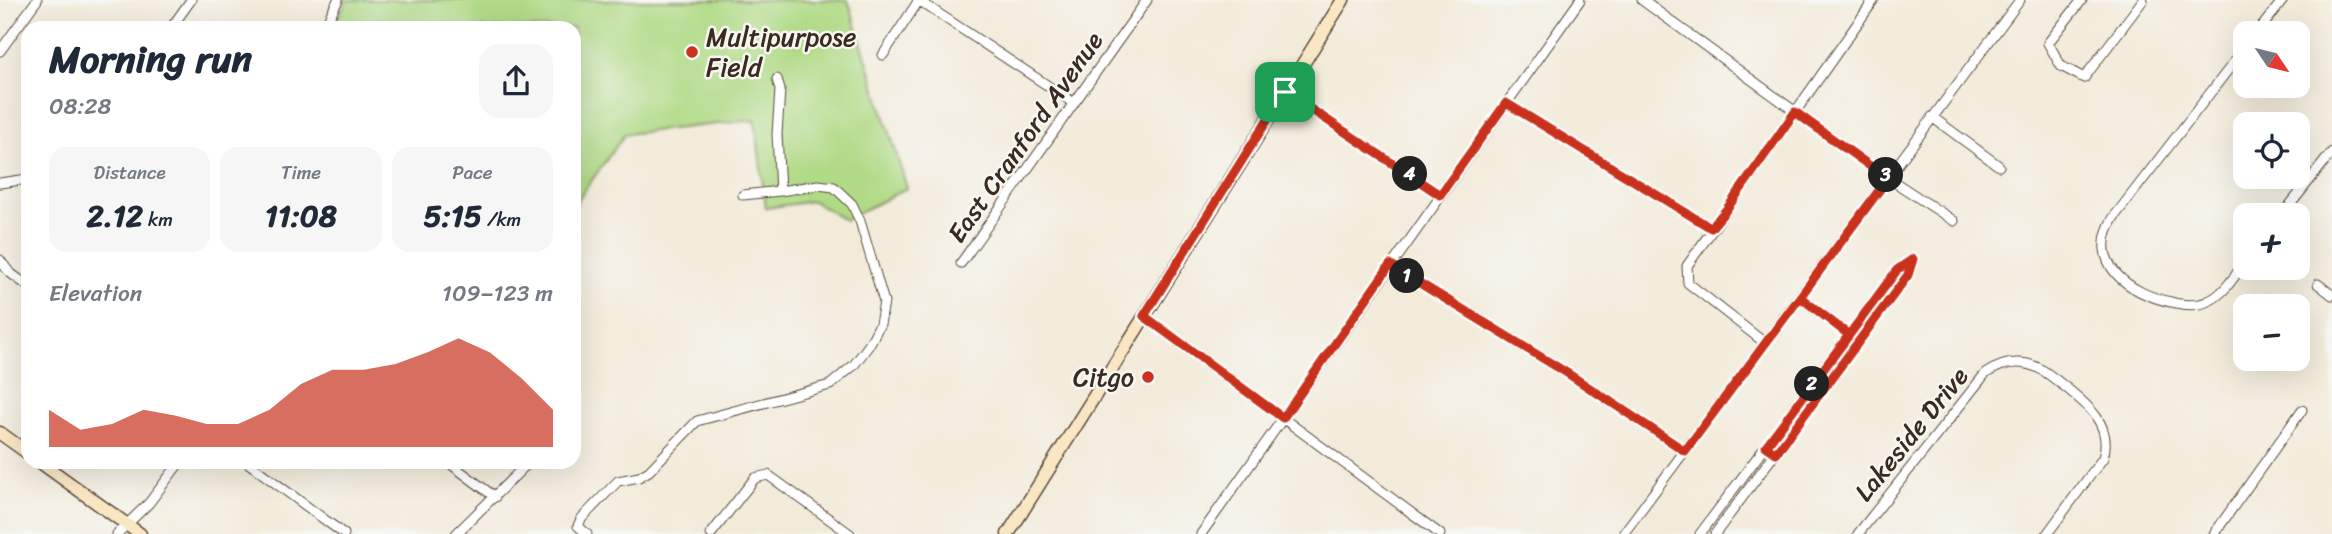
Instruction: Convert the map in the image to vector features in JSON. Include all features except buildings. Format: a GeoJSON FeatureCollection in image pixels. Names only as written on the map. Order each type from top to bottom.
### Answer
{"type":"FeatureCollection","features":[{"type":"Feature","properties":{"kind":"main road"},"geometry":{"type":"LineString","coordinates":[[1008,534],[1343,0]]}},
{"type":"Feature","properties":{"kind":"main road"},"geometry":{"type":"LineString","coordinates":[[0,433],[21,448]]}},
{"type":"Feature","properties":{"kind":"main road"},"geometry":{"type":"LineString","coordinates":[[49,469],[122,529],[140,534]]}},
{"type":"Feature","properties":{"kind":"street"},"geometry":{"type":"LineString","coordinates":[[22,21],[37,0]]}},
{"type":"Feature","properties":{"kind":"street"},"geometry":{"type":"LineString","coordinates":[[176,21],[191,0]]}},
{"type":"Feature","properties":{"kind":"street"},"geometry":{"type":"LineString","coordinates":[[328,21],[338,0]]}},
{"type":"Feature","properties":{"kind":"street"},"geometry":{"type":"LineString","coordinates":[[883,55],[919,0],[1074,103]]}},
{"type":"Feature","properties":{"kind":"street","name":"East Cranford Avenue"},"geometry":{"type":"LineString","coordinates":[[961,263],[1147,0]]}},
{"type":"Feature","properties":{"kind":"street"},"geometry":{"type":"LineString","coordinates":[[1201,534],[1580,0]]}},
{"type":"Feature","properties":{"kind":"street"},"geometry":{"type":"LineString","coordinates":[[1642,0],[1870,166],[1954,221]]}},
{"type":"Feature","properties":{"kind":"street"},"geometry":{"type":"LineString","coordinates":[[1765,343],[1688,283],[1687,266],[1711,228],[1874,0]]}},
{"type":"Feature","properties":{"kind":"street"},"geometry":{"type":"LineString","coordinates":[[1623,534],[2020,0]]}},
{"type":"Feature","properties":{"kind":"street"},"geometry":{"type":"LineString","coordinates":[[2082,0],[2048,43],[2061,66],[2084,78],[2143,0]]}},
{"type":"Feature","properties":{"kind":"street"},"geometry":{"type":"LineString","coordinates":[[2266,21],[2283,0]]}},
{"type":"Feature","properties":{"kind":"street"},"geometry":{"type":"LineString","coordinates":[[0,51],[21,22]]}},
{"type":"Feature","properties":{"kind":"street"},"geometry":{"type":"LineString","coordinates":[[2233,63],[2114,217],[2105,240],[2110,266],[2129,286],[2160,300],[2183,305],[2197,304],[2220,294],[2233,277]]}},
{"type":"Feature","properties":{"kind":"street"},"geometry":{"type":"LineString","coordinates":[[777,79],[780,90],[780,191]]}},
{"type":"Feature","properties":{"kind":"street"},"geometry":{"type":"LineString","coordinates":[[1285,92],[1440,195]]}},
{"type":"Feature","properties":{"kind":"street"},"geometry":{"type":"LineString","coordinates":[[1506,103],[1711,228]]}},
{"type":"Feature","properties":{"kind":"street"},"geometry":{"type":"LineString","coordinates":[[1932,117],[1999,166]]}},
{"type":"Feature","properties":{"kind":"street"},"geometry":{"type":"LineString","coordinates":[[2292,203],[2332,152]]}},
{"type":"Feature","properties":{"kind":"street"},"geometry":{"type":"LineString","coordinates":[[0,183],[21,180]]}},
{"type":"Feature","properties":{"kind":"street"},"geometry":{"type":"LineString","coordinates":[[587,534],[578,526],[581,519],[618,481],[639,477],[649,471],[697,421],[830,385],[854,365],[880,324],[884,303],[863,231],[852,204],[834,187],[818,186],[743,195]]}},
{"type":"Feature","properties":{"kind":"street"},"geometry":{"type":"LineString","coordinates":[[1913,259],[1908,275],[1887,304],[1715,534],[1702,530],[1897,270],[1913,259]]}},
{"type":"Feature","properties":{"kind":"street"},"geometry":{"type":"LineString","coordinates":[[0,260],[9,272],[21,281]]}},
{"type":"Feature","properties":{"kind":"street"},"geometry":{"type":"LineString","coordinates":[[1390,265],[1567,373],[1685,451]]}},
{"type":"Feature","properties":{"kind":"street"},"geometry":{"type":"LineString","coordinates":[[2318,284],[2332,295]]}},
{"type":"Feature","properties":{"kind":"street"},"geometry":{"type":"LineString","coordinates":[[1800,297],[1858,342]]}},
{"type":"Feature","properties":{"kind":"street"},"geometry":{"type":"LineString","coordinates":[[1877,297],[1887,304]]}},
{"type":"Feature","properties":{"kind":"street"},"geometry":{"type":"LineString","coordinates":[[1144,316],[1440,534]]}},
{"type":"Feature","properties":{"kind":"street","name":"Lakeside Drive"},"geometry":{"type":"LineString","coordinates":[[1858,534],[1985,374],[1999,366],[2018,363],[2039,368],[2081,399],[2096,414],[2104,431],[2103,458],[2047,534]]}},
{"type":"Feature","properties":{"kind":"street"},"geometry":{"type":"LineString","coordinates":[[1825,366],[1835,373]]}},
{"type":"Feature","properties":{"kind":"street"},"geometry":{"type":"LineString","coordinates":[[2214,534],[2302,410]]}},
{"type":"Feature","properties":{"kind":"street"},"geometry":{"type":"LineString","coordinates":[[1766,446],[1776,453]]}},
{"type":"Feature","properties":{"kind":"street"},"geometry":{"type":"LineString","coordinates":[[122,529],[149,503],[175,469]]}},
{"type":"Feature","properties":{"kind":"street"},"geometry":{"type":"LineString","coordinates":[[256,469],[344,534]]}},
{"type":"Feature","properties":{"kind":"street"},"geometry":{"type":"LineString","coordinates":[[457,469],[495,497]]}},
{"type":"Feature","properties":{"kind":"street"},"geometry":{"type":"LineString","coordinates":[[456,534],[522,469]]}},
{"type":"Feature","properties":{"kind":"street"},"geometry":{"type":"LineString","coordinates":[[711,534],[755,478],[761,475],[768,475],[850,534]]}},
{"type":"Feature","properties":{"kind":"street"},"geometry":{"type":"LineString","coordinates":[[1736,486],[1745,494]]}},
{"type":"Feature","properties":{"kind":"green space"},"geometry":{"type":"Polygon","coordinates":[[[347,0],[848,0],[907,188],[845,220],[813,201],[766,208],[755,120],[625,134],[581,195],[581,21],[336,21],[347,0]]]}},
{"type":"Feature","properties":{"kind":"place","name":"Multipurpose Field"},"geometry":{"type":"Point","coordinates":[692,52]}},
{"type":"Feature","properties":{"kind":"place","name":"Citgo"},"geometry":{"type":"Point","coordinates":[1148,377]}},
{"type":"Feature","properties":{"kind":"route"},"geometry":{"type":"LineString","coordinates":[[1285,92],[1144,316],[1283,418],[1390,265],[1567,373],[1685,451],[1800,297],[1849,335],[1766,446],[1776,453],[1908,275],[1913,259],[1897,270],[1849,335],[1800,297],[1889,177],[1795,112],[1711,228],[1506,103],[1440,195],[1285,92]]}}]}
